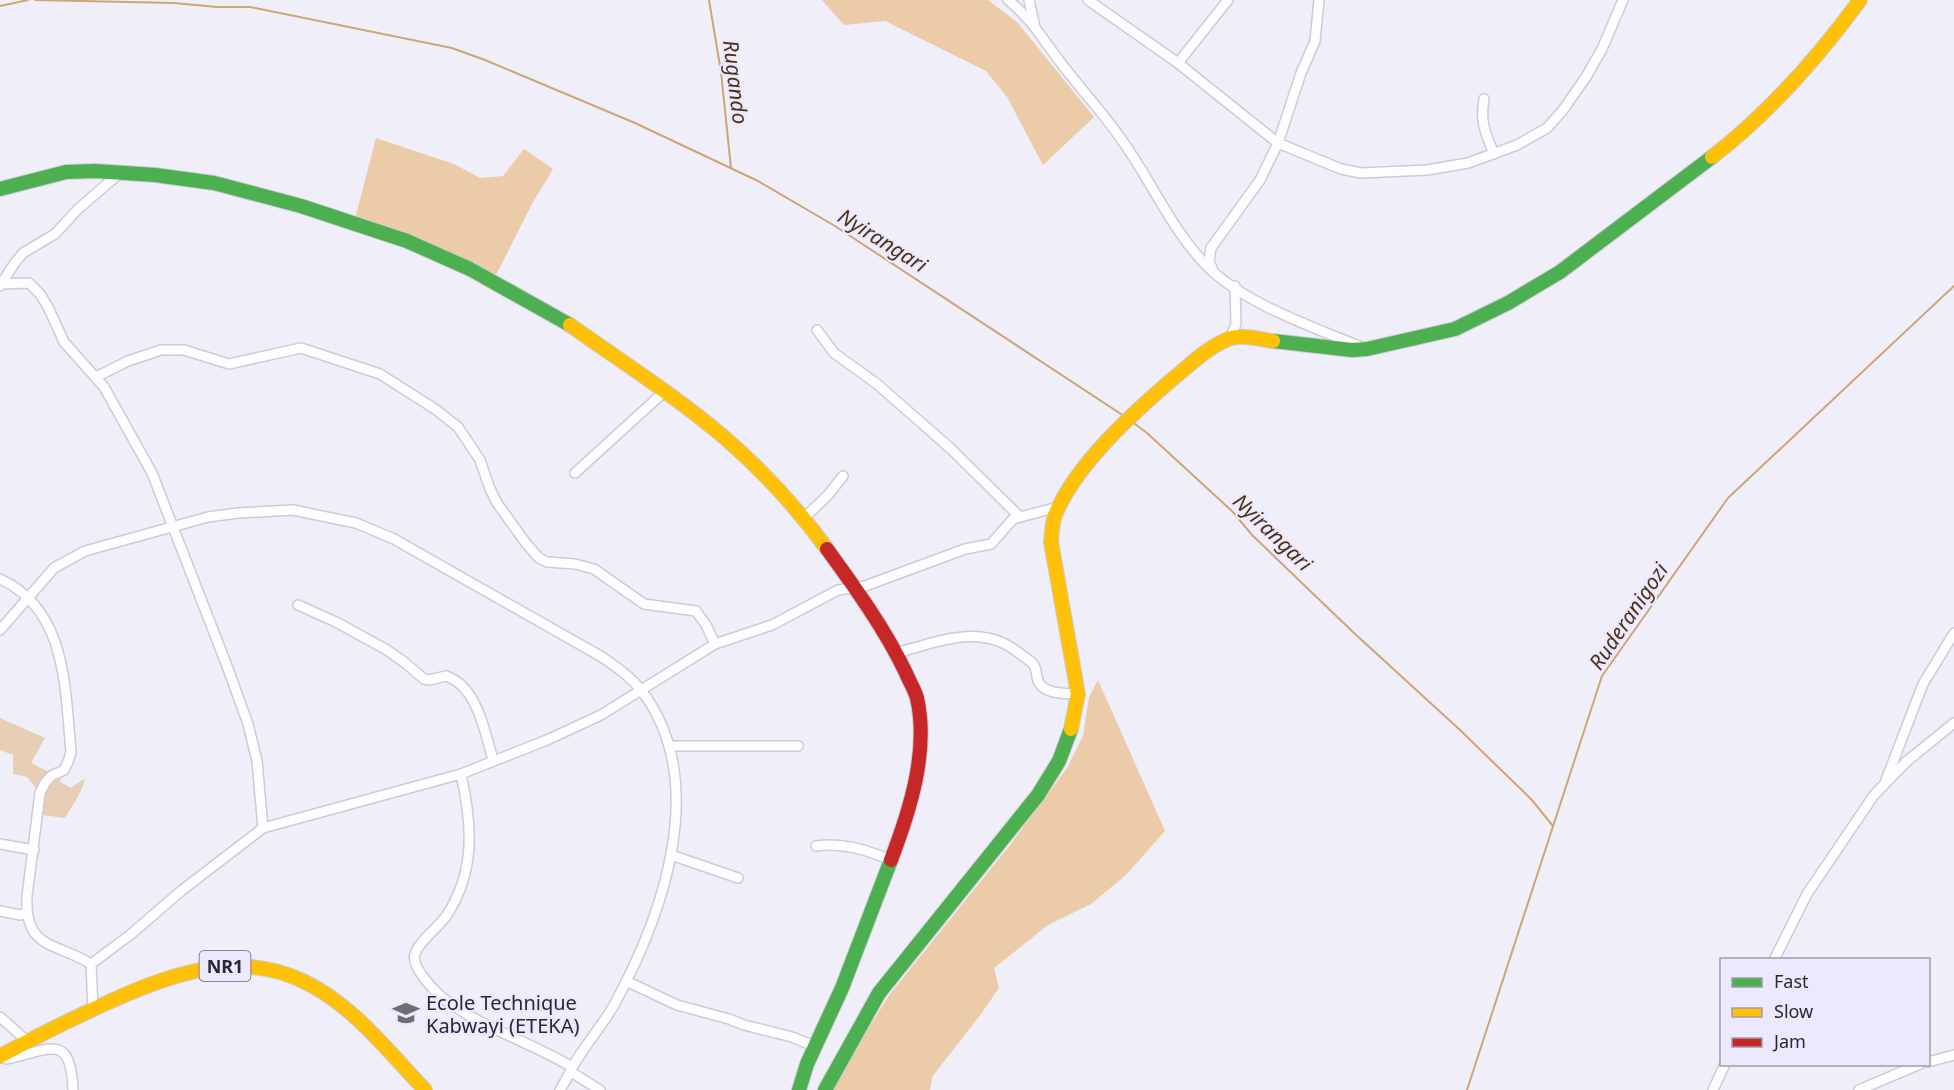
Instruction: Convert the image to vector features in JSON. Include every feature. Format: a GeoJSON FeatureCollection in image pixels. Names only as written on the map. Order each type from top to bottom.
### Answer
{"type":"FeatureCollection","features":[{"type":"Feature","properties":{"kind":"main road"},"geometry":{"type":"LineString","coordinates":[[825,1090],[879,993],[1049,779],[1069,738],[1078,694],[1051,542],[1052,529],[1058,507],[1066,493],[1099,449],[1140,407],[1208,349],[1230,338],[1245,337],[1326,347],[1368,349],[1455,329],[1508,303],[1560,272],[1654,202],[1758,119],[1829,42],[1860,0]]}},
{"type":"Feature","properties":{"kind":"main road"},"geometry":{"type":"LineString","coordinates":[[0,189],[66,172],[121,172],[185,179],[233,188],[301,206],[407,241],[470,269],[568,324],[725,438],[765,476],[803,519],[855,587],[896,653],[917,697],[921,741],[908,813],[842,988],[814,1046],[799,1090]]}},
{"type":"Feature","properties":{"kind":"main road","name":"NR1"},"geometry":{"type":"LineString","coordinates":[[0,1058],[27,1041],[137,989],[195,970],[231,966],[270,970],[302,981],[334,1001],[374,1037],[425,1090]]}},
{"type":"Feature","properties":{"kind":"street"},"geometry":{"type":"LineString","coordinates":[[1008,0],[1035,27],[1114,129],[1178,231],[1213,271],[1271,308],[1368,349]]}},
{"type":"Feature","properties":{"kind":"street"},"geometry":{"type":"LineString","coordinates":[[1029,0],[1035,27]]}},
{"type":"Feature","properties":{"kind":"street"},"geometry":{"type":"LineString","coordinates":[[1089,0],[1178,63],[1278,143],[1341,169],[1361,173],[1427,170],[1468,163],[1517,145],[1547,128],[1586,77],[1602,49],[1623,0]]}},
{"type":"Feature","properties":{"kind":"street"},"geometry":{"type":"LineString","coordinates":[[1178,63],[1228,0]]}},
{"type":"Feature","properties":{"kind":"street"},"geometry":{"type":"LineString","coordinates":[[1213,271],[1209,261],[1211,248],[1260,180],[1278,143],[1301,73],[1315,41],[1319,0]]}},
{"type":"Feature","properties":{"kind":"street"},"geometry":{"type":"LineString","coordinates":[[1484,99],[1481,115],[1483,129],[1494,154]]}},
{"type":"Feature","properties":{"kind":"street"},"geometry":{"type":"LineString","coordinates":[[1,285],[23,253],[55,234],[78,209],[121,172]]}},
{"type":"Feature","properties":{"kind":"street"},"geometry":{"type":"LineString","coordinates":[[1,285],[24,283],[34,286],[48,307],[64,342],[104,387],[152,473],[248,724],[257,761],[263,828]]}},
{"type":"Feature","properties":{"kind":"street"},"geometry":{"type":"LineString","coordinates":[[1230,338],[1236,324],[1235,286]]}},
{"type":"Feature","properties":{"kind":"street"},"geometry":{"type":"LineString","coordinates":[[817,330],[834,353],[876,384],[972,467],[1019,516]]}},
{"type":"Feature","properties":{"kind":"street"},"geometry":{"type":"LineString","coordinates":[[96,376],[128,361],[161,350],[184,350],[229,364],[301,348],[380,374],[435,409],[458,427],[480,460],[497,503],[534,553],[547,562],[575,564],[594,569],[644,604],[696,610],[715,644]]}},
{"type":"Feature","properties":{"kind":"street"},"geometry":{"type":"LineString","coordinates":[[575,473],[664,392]]}},
{"type":"Feature","properties":{"kind":"street"},"geometry":{"type":"LineString","coordinates":[[803,519],[828,495],[843,476]]}},
{"type":"Feature","properties":{"kind":"street"},"geometry":{"type":"LineString","coordinates":[[91,964],[263,828],[461,774],[547,740],[601,715],[715,644],[772,625],[828,594],[847,587],[865,586],[965,549],[991,544],[1009,521],[1019,516],[1058,507]]}},
{"type":"Feature","properties":{"kind":"street"},"geometry":{"type":"LineString","coordinates":[[0,630],[54,568],[97,546],[208,517],[265,510],[293,510],[356,523],[394,539],[602,657],[622,671],[641,691],[655,711],[669,746],[674,768],[675,788],[671,855],[654,917],[626,981],[612,1008],[560,1090]]}},
{"type":"Feature","properties":{"kind":"street"},"geometry":{"type":"LineString","coordinates":[[0,579],[21,590],[49,626],[65,680],[71,752],[64,770],[51,776],[40,793],[27,896],[27,914],[34,934],[49,946],[69,951],[91,964]]}},
{"type":"Feature","properties":{"kind":"street"},"geometry":{"type":"LineString","coordinates":[[298,605],[336,622],[387,650],[423,679],[446,676],[461,684],[481,722],[493,760]]}},
{"type":"Feature","properties":{"kind":"street"},"geometry":{"type":"LineString","coordinates":[[1885,782],[1923,684],[1954,633]]}},
{"type":"Feature","properties":{"kind":"street"},"geometry":{"type":"LineString","coordinates":[[896,653],[955,638],[978,635],[987,637],[1011,647],[1034,665],[1040,683],[1046,690],[1078,694]]}},
{"type":"Feature","properties":{"kind":"street"},"geometry":{"type":"LineString","coordinates":[[1775,958],[1807,894],[1849,830],[1885,782],[1954,723]]}},
{"type":"Feature","properties":{"kind":"street"},"geometry":{"type":"LineString","coordinates":[[669,746],[798,746]]}},
{"type":"Feature","properties":{"kind":"street"},"geometry":{"type":"LineString","coordinates":[[461,774],[468,810],[467,870],[462,889],[446,917],[419,947],[415,954],[415,962],[430,985],[449,1002],[487,1025],[540,1049],[600,1090]]}},
{"type":"Feature","properties":{"kind":"street"},"geometry":{"type":"LineString","coordinates":[[0,844],[34,850]]}},
{"type":"Feature","properties":{"kind":"street"},"geometry":{"type":"LineString","coordinates":[[816,846],[828,844],[856,848],[891,860]]}},
{"type":"Feature","properties":{"kind":"street"},"geometry":{"type":"LineString","coordinates":[[671,855],[738,878]]}},
{"type":"Feature","properties":{"kind":"street"},"geometry":{"type":"LineString","coordinates":[[0,911],[27,914]]}},
{"type":"Feature","properties":{"kind":"street"},"geometry":{"type":"LineString","coordinates":[[91,964],[93,1009]]}},
{"type":"Feature","properties":{"kind":"street"},"geometry":{"type":"LineString","coordinates":[[626,981],[677,1005],[729,1018],[744,1025],[792,1037],[814,1046]]}},
{"type":"Feature","properties":{"kind":"street"},"geometry":{"type":"LineString","coordinates":[[0,1017],[27,1041]]}},
{"type":"Feature","properties":{"kind":"street"},"geometry":{"type":"LineString","coordinates":[[0,1058],[17,1057],[50,1047],[58,1048],[66,1057],[74,1090]]}},
{"type":"Feature","properties":{"kind":"street"},"geometry":{"type":"LineString","coordinates":[[1930,1062],[1954,1055]]}},
{"type":"Feature","properties":{"kind":"street"},"geometry":{"type":"LineString","coordinates":[[1713,1090],[1725,1066]]}},
{"type":"Feature","properties":{"kind":"street"},"geometry":{"type":"LineString","coordinates":[[1859,1090],[1918,1066]]}},
{"type":"Feature","properties":{"kind":"shaded area"},"geometry":{"type":"Polygon","coordinates":[[[822,0],[988,0],[1018,23],[1094,117],[1043,165],[1007,97],[986,71],[885,21],[844,25],[822,0]]]}},
{"type":"Feature","properties":{"kind":"shaded area"},"geometry":{"type":"Polygon","coordinates":[[[376,138],[454,164],[480,178],[503,176],[524,149],[553,169],[533,202],[494,279],[355,219],[376,138]]]}},
{"type":"Feature","properties":{"kind":"shaded area"},"geometry":{"type":"Polygon","coordinates":[[[1098,680],[1165,831],[1126,875],[1091,904],[1048,925],[994,968],[999,988],[932,1077],[930,1090],[834,1090],[843,1069],[890,994],[1010,845],[1067,768],[1083,736],[1089,697],[1098,680]]]}},
{"type":"Feature","properties":{"kind":"shaded area"},"geometry":{"type":"Polygon","coordinates":[[[0,718],[45,738],[31,763],[49,772],[37,789],[27,777],[13,774],[13,755],[0,750],[0,718]]]}},
{"type":"Feature","properties":{"kind":"shaded area"},"geometry":{"type":"Polygon","coordinates":[[[61,775],[60,782],[71,788],[85,778],[79,794],[65,818],[42,815],[44,791],[54,779],[61,775]]]}},
{"type":"Feature","properties":{"kind":"waterway","name":"Nyirangari"},"geometry":{"type":"LineString","coordinates":[[0,6],[28,0]]}},
{"type":"Feature","properties":{"kind":"waterway","name":"Nyirangari"},"geometry":{"type":"LineString","coordinates":[[35,0],[250,7],[452,48],[485,60],[635,123],[758,181],[835,226],[1124,416]]}},
{"type":"Feature","properties":{"kind":"waterway","name":"Rugando"},"geometry":{"type":"LineString","coordinates":[[709,0],[721,72],[731,168]]}},
{"type":"Feature","properties":{"kind":"waterway","name":"Ruderanigozi"},"geometry":{"type":"LineString","coordinates":[[1467,1090],[1602,676],[1728,498],[1954,286]]}},
{"type":"Feature","properties":{"kind":"waterway","name":"Nyirangari"},"geometry":{"type":"LineString","coordinates":[[1131,421],[1233,512],[1252,535],[1531,799],[1553,826]]}},
{"type":"Feature","properties":{"kind":"traffic: fast"},"geometry":{"type":"LineString","coordinates":[[1273,341],[1352,350],[1367,349],[1455,329],[1508,303],[1560,272],[1712,157]]}},
{"type":"Feature","properties":{"kind":"traffic: fast"},"geometry":{"type":"LineString","coordinates":[[0,189],[66,172],[95,171],[155,175],[214,183],[301,206],[407,241],[470,269],[570,325]]}},
{"type":"Feature","properties":{"kind":"traffic: fast"},"geometry":{"type":"LineString","coordinates":[[825,1090],[879,993],[1038,795],[1059,761],[1071,729]]}},
{"type":"Feature","properties":{"kind":"traffic: fast"},"geometry":{"type":"LineString","coordinates":[[799,1090],[807,1064],[842,988],[891,860]]}},
{"type":"Feature","properties":{"kind":"traffic: slow"},"geometry":{"type":"LineString","coordinates":[[1712,157],[1754,122],[1792,84],[1860,0]]}},
{"type":"Feature","properties":{"kind":"traffic: slow"},"geometry":{"type":"LineString","coordinates":[[570,325],[669,394],[725,438],[779,491],[827,549]]}},
{"type":"Feature","properties":{"kind":"traffic: slow"},"geometry":{"type":"LineString","coordinates":[[1071,729],[1078,694],[1051,542],[1054,518],[1065,496],[1091,458],[1108,440],[1159,391],[1206,351],[1228,339],[1239,337],[1273,341]]}},
{"type":"Feature","properties":{"kind":"traffic: slow"},"geometry":{"type":"LineString","coordinates":[[0,1056],[73,1019],[147,986],[199,970],[251,967],[277,971],[303,981],[338,1002],[425,1090]]}},
{"type":"Feature","properties":{"kind":"traffic: jam"},"geometry":{"type":"LineString","coordinates":[[827,549],[879,625],[898,657],[917,698],[921,739],[916,780],[891,860]]}},
{"type":"Feature","properties":{"kind":"place","name":"Ecole Technique Kabwayi (ETEKA)"},"geometry":{"type":"Point","coordinates":[406,1013]}}]}
